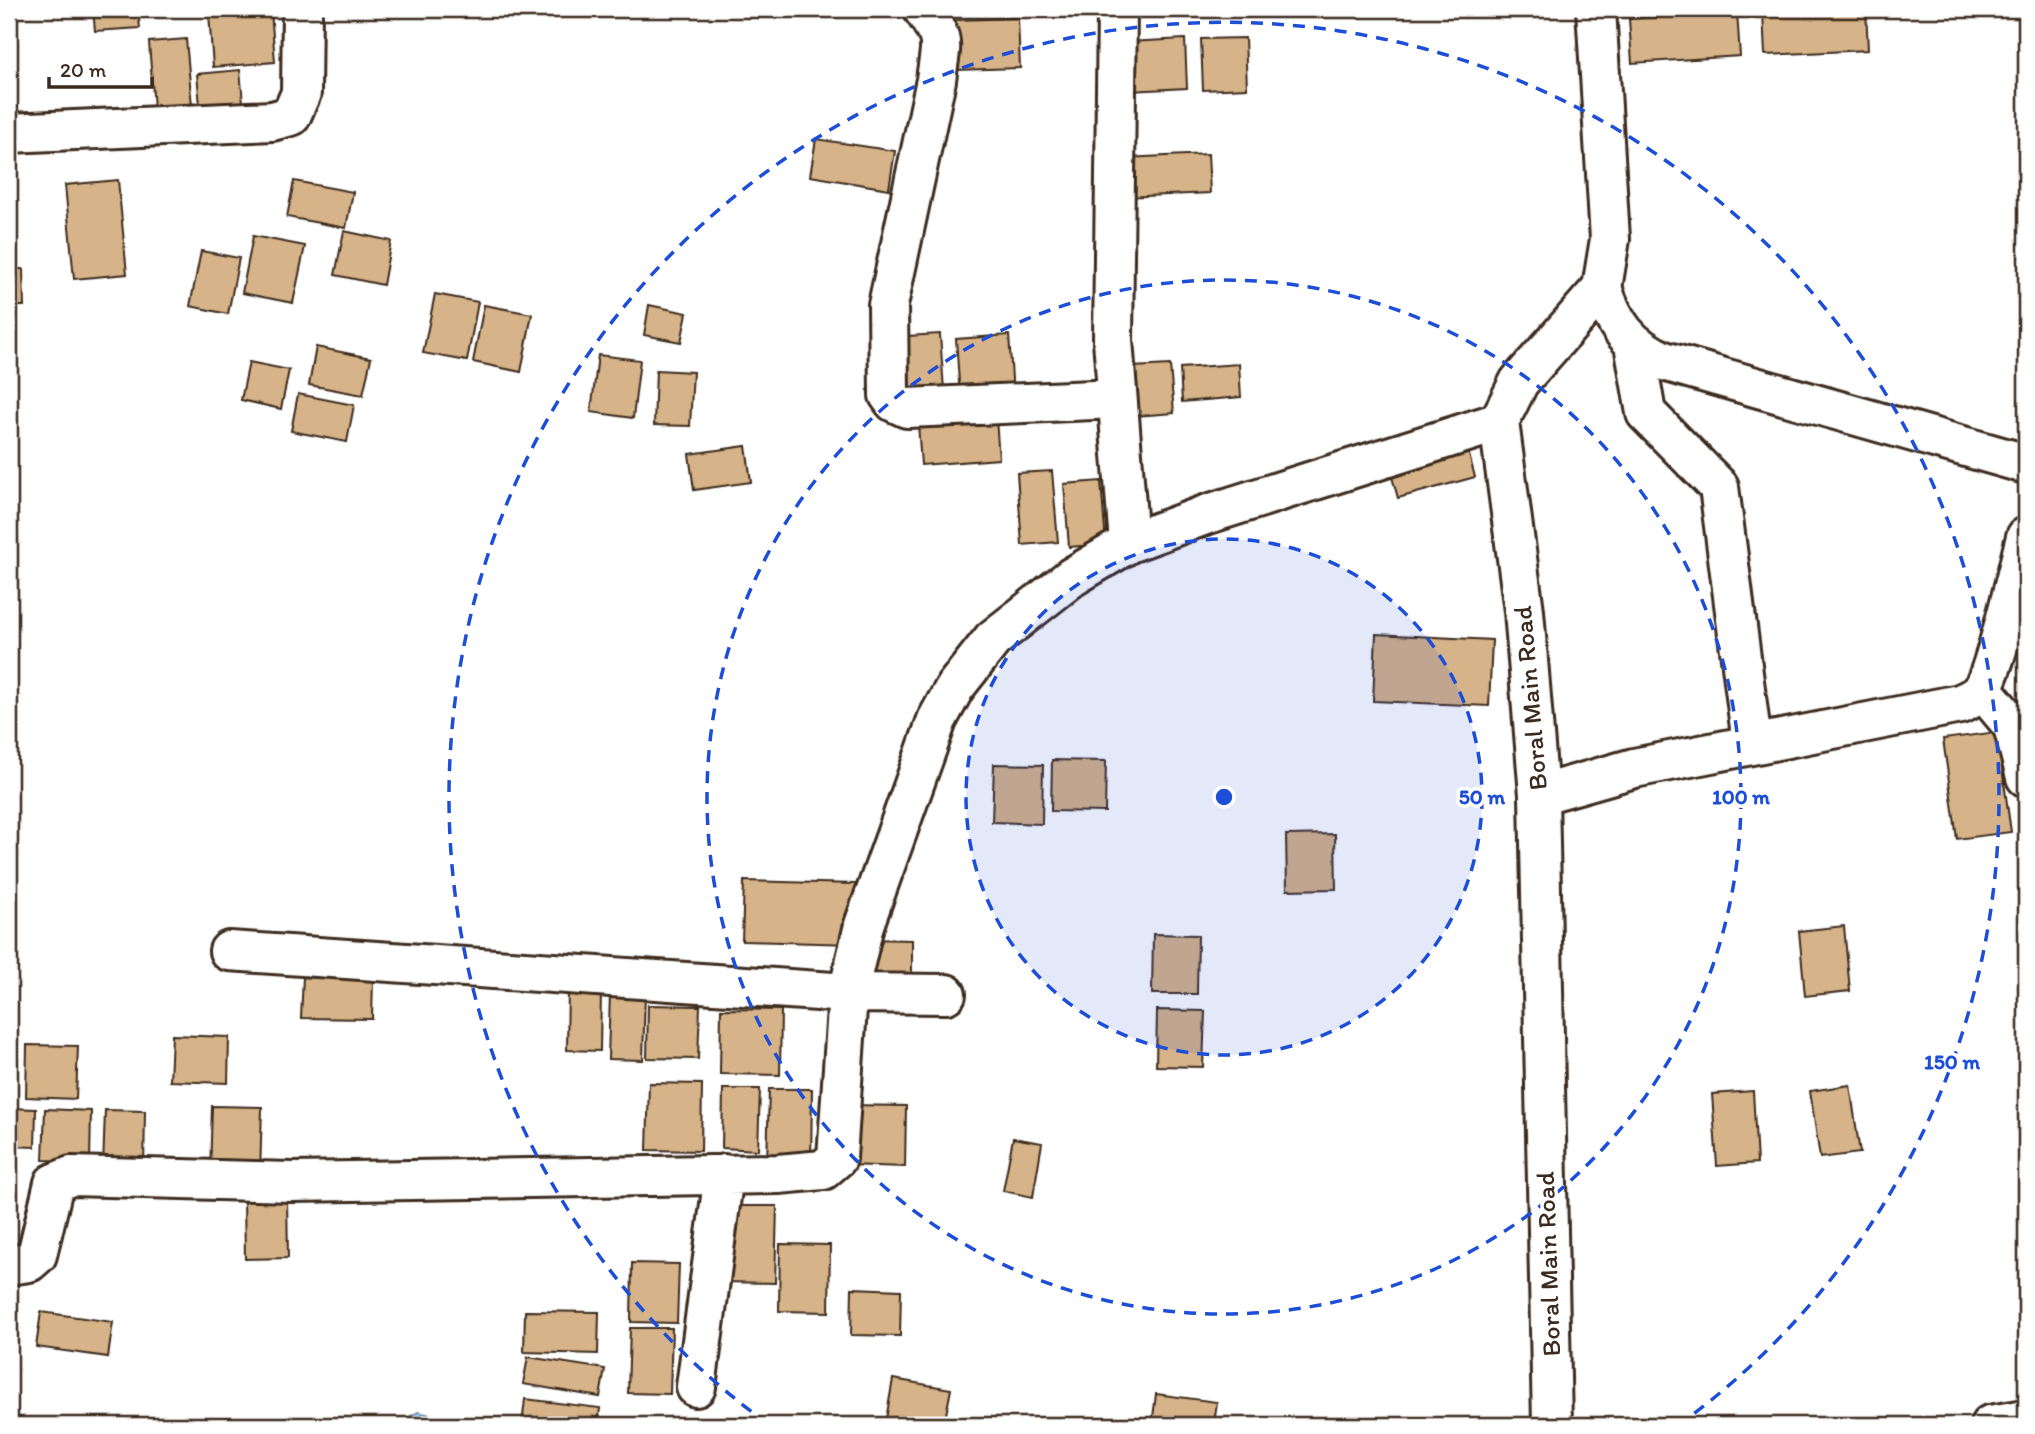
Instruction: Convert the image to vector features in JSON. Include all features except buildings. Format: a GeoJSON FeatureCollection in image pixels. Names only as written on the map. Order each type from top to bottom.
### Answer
{"type":"FeatureCollection","features":[{"type":"Feature","properties":{"kind":"street"},"geometry":{"type":"LineString","coordinates":[[9,133],[272,121],[291,116],[301,93],[302,9]]}},
{"type":"Feature","properties":{"kind":"street"},"geometry":{"type":"LineString","coordinates":[[923,9],[939,32],[941,43],[936,80],[888,305],[889,395],[894,402],[914,408],[1116,399]]}},
{"type":"Feature","properties":{"kind":"street"},"geometry":{"type":"LineString","coordinates":[[1117,9],[1112,340],[1129,542]]}},
{"type":"Feature","properties":{"kind":"street"},"geometry":{"type":"LineString","coordinates":[[1595,9],[1610,239],[1602,288],[1612,316],[1623,334],[1634,344],[1664,361],[2026,464]]}},
{"type":"Feature","properties":{"kind":"street"},"geometry":{"type":"LineString","coordinates":[[9,1265],[29,1262],[37,1255],[54,1183],[71,1176],[292,1181],[808,1174],[823,1170],[837,1158],[848,993],[864,925],[937,720],[955,687],[993,639],[1072,577],[1129,542],[1208,513],[1499,422],[1519,382],[1602,288]]}},
{"type":"Feature","properties":{"kind":"street"},"geometry":{"type":"LineString","coordinates":[[1634,344],[1646,413],[1719,487],[1752,743]]}},
{"type":"Feature","properties":{"kind":"street","name":"Boral Main Road"},"geometry":{"type":"LineString","coordinates":[[1499,422],[1524,611],[1539,795],[1552,1425]]}},
{"type":"Feature","properties":{"kind":"street"},"geometry":{"type":"LineString","coordinates":[[1539,795],[1634,768],[1961,704],[1982,688],[1990,671],[2026,537]]}},
{"type":"Feature","properties":{"kind":"street"},"geometry":{"type":"LineString","coordinates":[[1982,688],[2013,726],[2026,777]]}},
{"type":"Feature","properties":{"kind":"street"},"geometry":{"type":"LineString","coordinates":[[229,951],[848,993],[946,994]]}},
{"type":"Feature","properties":{"kind":"street"},"geometry":{"type":"LineString","coordinates":[[696,1387],[724,1174]]}},
{"type":"Feature","properties":{"kind":"street"},"geometry":{"type":"LineString","coordinates":[[1990,1425],[2026,1419]]}},
{"type":"Feature","properties":{"kind":"water"},"geometry":{"type":"Polygon","coordinates":[[[418,1412],[470,1425],[395,1425],[418,1412]]]}}]}
